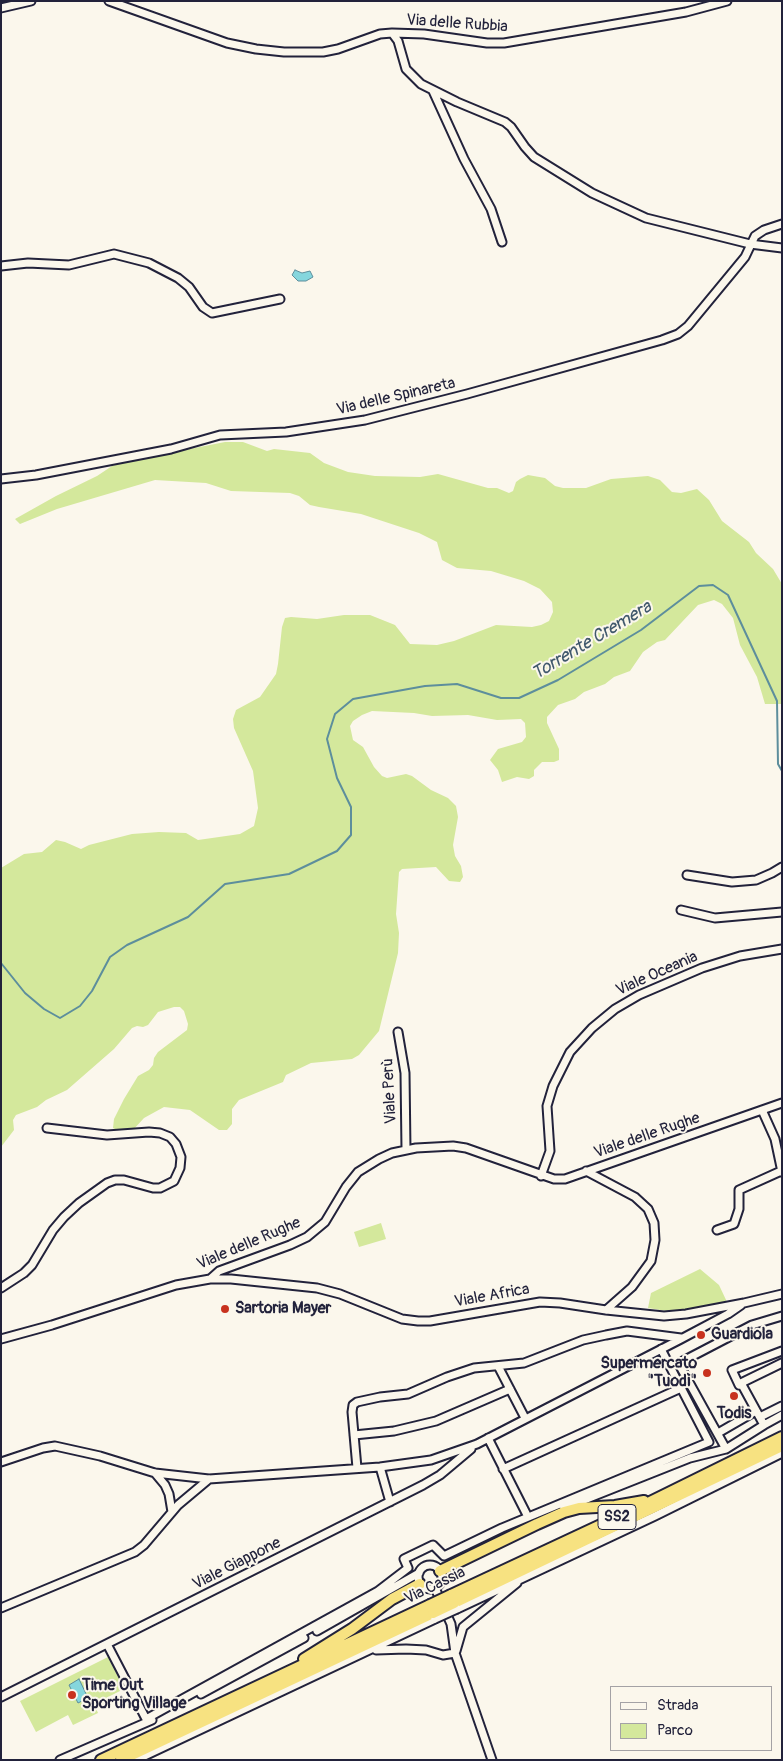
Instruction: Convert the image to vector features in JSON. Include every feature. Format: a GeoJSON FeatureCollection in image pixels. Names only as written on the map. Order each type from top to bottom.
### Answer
{"type":"FeatureCollection","features":[{"type":"Feature","properties":{"kind":"highway","name":"Via Cassia"},"geometry":{"type":"LineString","coordinates":[[454,1602],[782,1437]]}},
{"type":"Feature","properties":{"kind":"highway","name":"Via Cassia"},"geometry":{"type":"LineString","coordinates":[[121,1760],[782,1446]]}},
{"type":"Feature","properties":{"kind":"highway"},"geometry":{"type":"LineString","coordinates":[[439,1570],[564,1512],[579,1508],[615,1506],[642,1501],[650,1502]]}},
{"type":"Feature","properties":{"kind":"highway"},"geometry":{"type":"LineString","coordinates":[[284,1674],[289,1667],[352,1629],[392,1599],[420,1584]]}},
{"type":"Feature","properties":{"kind":"highway","name":"Via Cassia"},"geometry":{"type":"LineString","coordinates":[[100,1760],[284,1674],[432,1612]]}},
{"type":"Feature","properties":{"kind":"street"},"geometry":{"type":"LineString","coordinates":[[1,8],[31,1]]}},
{"type":"Feature","properties":{"kind":"street","name":"Via delle Rubbia"},"geometry":{"type":"LineString","coordinates":[[109,1],[227,43],[284,52],[323,52],[338,49],[380,34],[392,33],[424,34],[480,42],[502,43],[686,12],[727,1]]}},
{"type":"Feature","properties":{"kind":"street"},"geometry":{"type":"LineString","coordinates":[[392,33],[398,41],[404,64],[421,84],[505,122],[526,149],[537,159],[609,202],[646,218],[750,244],[782,248]]}},
{"type":"Feature","properties":{"kind":"street"},"geometry":{"type":"LineString","coordinates":[[433,91],[464,159],[489,205],[502,242]]}},
{"type":"Feature","properties":{"kind":"street"},"geometry":{"type":"LineString","coordinates":[[750,244],[752,238],[758,233],[782,224]]}},
{"type":"Feature","properties":{"kind":"street","name":"Via delle Spinareta"},"geometry":{"type":"LineString","coordinates":[[1,479],[36,475],[170,449],[220,435],[286,432],[365,420],[662,340],[678,334],[688,326],[745,257],[750,244]]}},
{"type":"Feature","properties":{"kind":"street"},"geometry":{"type":"LineString","coordinates":[[1,266],[28,263],[64,265],[106,254],[117,254],[149,263],[178,278],[189,287],[203,307],[212,313],[280,299]]}},
{"type":"Feature","properties":{"kind":"street"},"geometry":{"type":"LineString","coordinates":[[687,875],[732,882],[756,880],[782,867]]}},
{"type":"Feature","properties":{"kind":"street"},"geometry":{"type":"LineString","coordinates":[[681,910],[716,918],[782,912]]}},
{"type":"Feature","properties":{"kind":"street","name":"Viale Oceania"},"geometry":{"type":"LineString","coordinates":[[541,1176],[550,1151],[547,1106],[570,1052],[592,1028],[615,1008],[639,995],[702,968],[740,956],[782,948]]}},
{"type":"Feature","properties":{"kind":"street","name":"Viale Perù"},"geometry":{"type":"LineString","coordinates":[[398,1032],[405,1073],[406,1150]]}},
{"type":"Feature","properties":{"kind":"street","name":"Viale delle Rughe"},"geometry":{"type":"LineString","coordinates":[[1,1339],[52,1325],[176,1285],[210,1279],[219,1271],[307,1237],[325,1222],[346,1187],[358,1172],[379,1158],[392,1153],[436,1146],[453,1146],[466,1148],[541,1176],[565,1179],[782,1103]]}},
{"type":"Feature","properties":{"kind":"street"},"geometry":{"type":"LineString","coordinates":[[717,1230],[734,1224],[739,1208],[739,1190],[782,1171],[775,1139],[762,1110]]}},
{"type":"Feature","properties":{"kind":"street"},"geometry":{"type":"LineString","coordinates":[[1,1288],[24,1273],[32,1265],[53,1230],[64,1217],[107,1183],[124,1180],[160,1188],[174,1181],[180,1168],[180,1155],[176,1144],[170,1137],[160,1133],[107,1135],[47,1128]]}},
{"type":"Feature","properties":{"kind":"street"},"geometry":{"type":"LineString","coordinates":[[586,1171],[635,1197],[648,1209],[654,1223],[655,1240],[651,1261],[632,1287],[606,1310]]}},
{"type":"Feature","properties":{"kind":"street","name":"Viale Africa"},"geometry":{"type":"LineString","coordinates":[[210,1279],[231,1279],[317,1288],[346,1296],[402,1319],[418,1321],[430,1321],[540,1302],[664,1316],[686,1314],[782,1294]]}},
{"type":"Feature","properties":{"kind":"street","name":"Viale Giappone"},"geometry":{"type":"LineString","coordinates":[[1,1462],[55,1446],[100,1456],[155,1473],[209,1479],[380,1467],[432,1460],[477,1444],[728,1314],[744,1303]]}},
{"type":"Feature","properties":{"kind":"street"},"geometry":{"type":"LineString","coordinates":[[726,1449],[681,1368],[683,1361],[752,1325],[782,1316]]}},
{"type":"Feature","properties":{"kind":"street"},"geometry":{"type":"LineString","coordinates":[[357,1468],[352,1410],[353,1405],[357,1402],[380,1396],[408,1394],[466,1370],[524,1363],[583,1340],[627,1331],[681,1338]]}},
{"type":"Feature","properties":{"kind":"street"},"geometry":{"type":"LineString","coordinates":[[107,1644],[146,1719],[378,1591],[408,1568],[404,1559],[433,1545],[444,1556],[528,1516],[709,1442],[661,1349]]}},
{"type":"Feature","properties":{"kind":"street"},"geometry":{"type":"LineString","coordinates":[[782,1351],[732,1370],[738,1385],[782,1363]]}},
{"type":"Feature","properties":{"kind":"street"},"geometry":{"type":"LineString","coordinates":[[498,1366],[525,1418]]}},
{"type":"Feature","properties":{"kind":"street"},"geometry":{"type":"LineString","coordinates":[[741,1383],[764,1425]]}},
{"type":"Feature","properties":{"kind":"street"},"geometry":{"type":"LineString","coordinates":[[503,1469],[681,1388]]}},
{"type":"Feature","properties":{"kind":"street"},"geometry":{"type":"LineString","coordinates":[[354,1435],[394,1431],[436,1421],[510,1389]]}},
{"type":"Feature","properties":{"kind":"street"},"geometry":{"type":"LineString","coordinates":[[718,1434],[758,1414],[782,1406]]}},
{"type":"Feature","properties":{"kind":"street"},"geometry":{"type":"LineString","coordinates":[[439,1570],[552,1513],[606,1490],[690,1458],[726,1449],[782,1415]]}},
{"type":"Feature","properties":{"kind":"street"},"geometry":{"type":"LineString","coordinates":[[488,1438],[528,1516]]}},
{"type":"Feature","properties":{"kind":"street","name":"Viale Giappone"},"geometry":{"type":"LineString","coordinates":[[1,1697],[390,1502],[440,1475],[477,1444]]}},
{"type":"Feature","properties":{"kind":"street"},"geometry":{"type":"LineString","coordinates":[[454,1602],[527,1575],[654,1516],[782,1453]]}},
{"type":"Feature","properties":{"kind":"street"},"geometry":{"type":"LineString","coordinates":[[380,1467],[390,1502]]}},
{"type":"Feature","properties":{"kind":"street"},"geometry":{"type":"LineString","coordinates":[[155,1473],[167,1490],[172,1512]]}},
{"type":"Feature","properties":{"kind":"street"},"geometry":{"type":"LineString","coordinates":[[1,1608],[135,1552],[144,1545],[185,1498],[209,1479]]}},
{"type":"Feature","properties":{"kind":"street"},"geometry":{"type":"LineString","coordinates":[[60,1760],[148,1722],[333,1622],[419,1573],[424,1567],[434,1566],[439,1570],[440,1582],[434,1588],[427,1588],[420,1584],[419,1573]]}},
{"type":"Feature","properties":{"kind":"street"},"geometry":{"type":"LineString","coordinates":[[455,1653],[463,1627],[527,1575]]}},
{"type":"Feature","properties":{"kind":"street"},"geometry":{"type":"LineString","coordinates":[[434,1588],[450,1624],[455,1653],[492,1760]]}},
{"type":"Feature","properties":{"kind":"street"},"geometry":{"type":"LineString","coordinates":[[136,1760],[371,1650],[432,1612]]}},
{"type":"Feature","properties":{"kind":"street"},"geometry":{"type":"LineString","coordinates":[[450,1624],[463,1627]]}},
{"type":"Feature","properties":{"kind":"street"},"geometry":{"type":"LineString","coordinates":[[371,1650],[426,1650],[443,1655],[455,1653]]}},
{"type":"Feature","properties":{"kind":"green space"},"geometry":{"type":"Polygon","coordinates":[[[225,442],[243,442],[267,451],[274,449],[310,453],[324,463],[348,472],[375,476],[420,477],[438,474],[488,488],[497,488],[509,493],[513,491],[516,482],[528,475],[545,478],[555,486],[563,488],[586,488],[611,479],[648,476],[660,480],[672,492],[681,493],[697,489],[709,500],[722,521],[749,542],[756,553],[773,569],[782,584],[782,704],[765,704],[757,677],[740,645],[733,618],[722,604],[714,600],[698,605],[665,640],[657,642],[643,652],[630,671],[584,692],[575,699],[558,705],[547,717],[547,723],[559,749],[559,760],[542,762],[534,770],[534,776],[529,779],[517,777],[502,782],[498,770],[490,760],[498,749],[522,742],[526,737],[525,723],[521,719],[497,720],[468,715],[432,716],[372,711],[362,715],[353,721],[350,726],[353,740],[363,747],[374,767],[382,776],[387,778],[406,774],[412,776],[431,790],[448,798],[456,806],[458,817],[453,845],[463,877],[460,882],[449,881],[436,867],[402,869],[399,872],[396,914],[399,933],[398,953],[379,1031],[359,1055],[352,1059],[311,1063],[286,1075],[283,1082],[239,1100],[232,1109],[232,1124],[227,1130],[219,1130],[190,1110],[164,1107],[144,1118],[133,1130],[121,1132],[113,1128],[114,1119],[138,1076],[149,1070],[158,1052],[187,1030],[188,1024],[184,1011],[180,1007],[174,1007],[158,1012],[148,1025],[132,1028],[114,1049],[67,1090],[46,1100],[37,1107],[16,1115],[13,1120],[14,1130],[1,1147],[1,868],[24,854],[42,852],[56,840],[81,849],[89,845],[132,834],[186,833],[198,840],[240,834],[254,826],[258,808],[253,771],[234,728],[233,719],[236,710],[260,697],[276,674],[282,627],[285,618],[317,619],[344,615],[370,615],[395,625],[410,644],[437,645],[454,641],[496,625],[532,627],[541,625],[549,621],[553,612],[552,602],[540,589],[524,581],[491,571],[457,568],[442,560],[437,542],[419,533],[361,514],[310,505],[299,496],[290,493],[231,491],[206,483],[155,480],[57,509],[20,524],[15,519],[97,476],[112,466],[225,442]]]}},
{"type":"Feature","properties":{"kind":"green space"},"geometry":{"type":"Polygon","coordinates":[[[381,1223],[386,1239],[359,1247],[354,1232],[381,1223]]]}},
{"type":"Feature","properties":{"kind":"green space"},"geometry":{"type":"Polygon","coordinates":[[[700,1269],[719,1285],[727,1302],[673,1312],[648,1308],[651,1293],[700,1269]]]}},
{"type":"Feature","properties":{"kind":"green space","name":"Time Out Sporting Village"},"geometry":{"type":"Polygon","coordinates":[[[108,1657],[124,1689],[94,1704],[98,1713],[73,1725],[68,1715],[36,1732],[20,1701],[108,1657]]]}},
{"type":"Feature","properties":{"kind":"water"},"geometry":{"type":"Polygon","coordinates":[[[295,270],[302,273],[310,271],[313,277],[306,281],[298,281],[292,275],[295,270]]]}},
{"type":"Feature","properties":{"kind":"water"},"geometry":{"type":"Polygon","coordinates":[[[79,1679],[88,1698],[78,1703],[69,1685],[79,1679]]]}},
{"type":"Feature","properties":{"kind":"waterway","name":"Torrente Cremera"},"geometry":{"type":"LineString","coordinates":[[1,963],[25,993],[44,1009],[60,1018],[80,1006],[92,991],[110,957],[127,945],[188,917],[225,884],[289,874],[337,851],[351,835],[351,807],[337,778],[327,739],[335,714],[353,699],[425,686],[457,684],[501,698],[519,698],[558,680],[641,630],[699,586],[713,585],[728,595],[777,701],[778,764],[782,771]]}},
{"type":"Feature","properties":{"kind":"place","name":"Sartoria Mayer"},"geometry":{"type":"Point","coordinates":[225,1309]}},
{"type":"Feature","properties":{"kind":"place","name":"Guardiola"},"geometry":{"type":"Point","coordinates":[701,1335]}},
{"type":"Feature","properties":{"kind":"place","name":"Supermercato \"Tuodì\""},"geometry":{"type":"Point","coordinates":[707,1373]}},
{"type":"Feature","properties":{"kind":"place","name":"Todis"},"geometry":{"type":"Point","coordinates":[734,1396]}},
{"type":"Feature","properties":{"kind":"place","name":"Time Out Sporting Village"},"geometry":{"type":"Point","coordinates":[72,1695]}}]}
